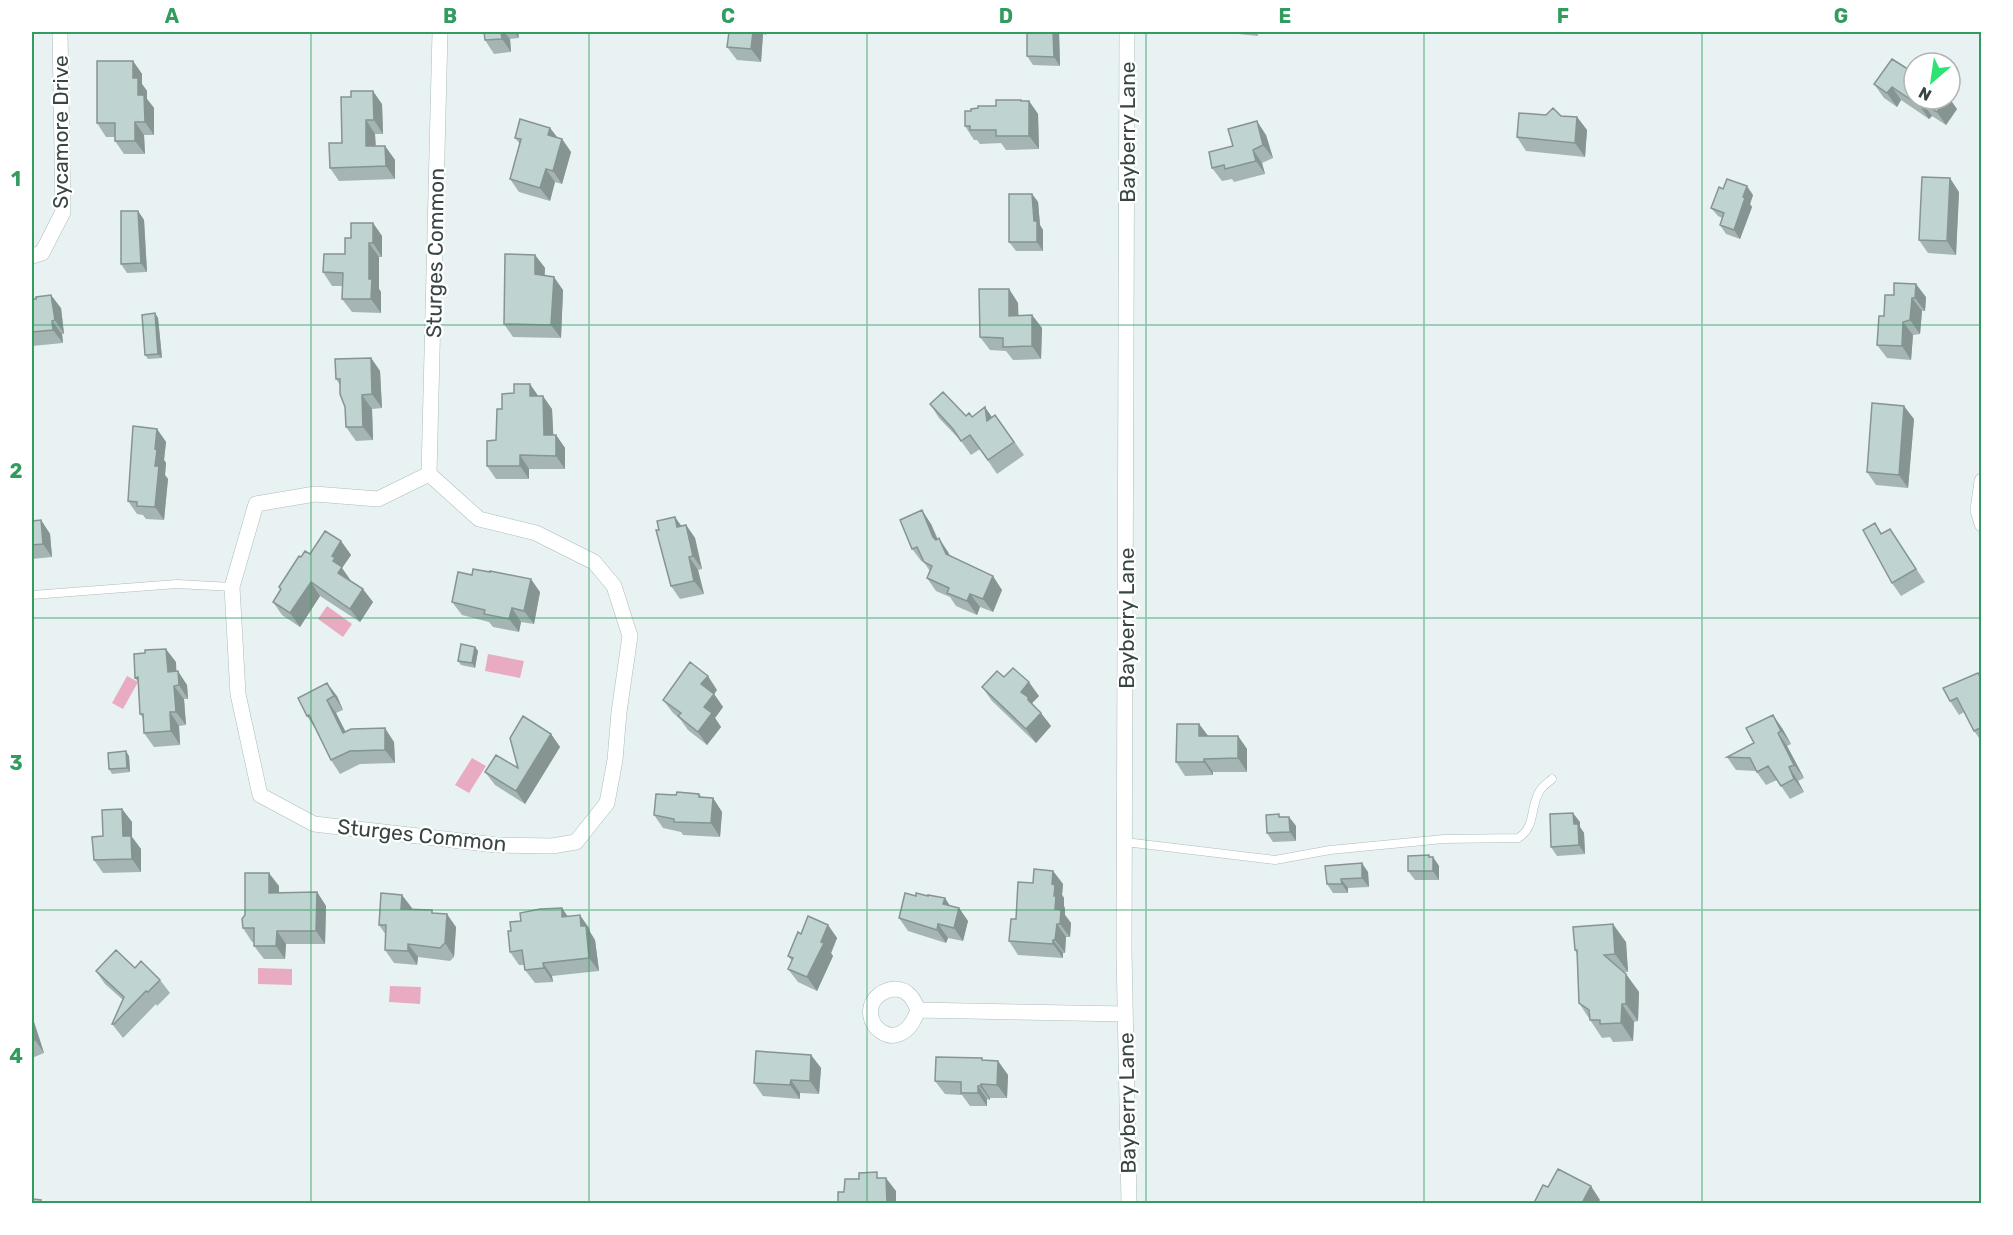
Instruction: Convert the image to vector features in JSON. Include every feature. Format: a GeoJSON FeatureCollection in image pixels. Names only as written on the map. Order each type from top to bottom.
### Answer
{"type":"FeatureCollection","features":[{"type":"Feature","properties":{"kind":"street","name":"Sycamore Drive"},"geometry":{"type":"LineString","coordinates":[[32,256],[42,253],[63,212],[60,32]]}},
{"type":"Feature","properties":{"kind":"street","name":"Sturges Common"},"geometry":{"type":"LineString","coordinates":[[429,474],[378,499],[315,494],[256,504],[232,587],[238,694],[260,795],[314,824],[496,845],[552,846],[576,842],[607,803],[615,760],[630,636],[614,586],[594,562],[536,533],[479,519],[429,474],[440,32]]}},
{"type":"Feature","properties":{"kind":"street","name":"Bayberry Lane"},"geometry":{"type":"LineString","coordinates":[[1127,32],[1125,1014],[1129,1203]]}},
{"type":"Feature","properties":{"kind":"street"},"geometry":{"type":"LineString","coordinates":[[1982,480],[1978,510],[1982,524]]}},
{"type":"Feature","properties":{"kind":"street"},"geometry":{"type":"LineString","coordinates":[[918,1010],[1125,1014]]}},
{"type":"Feature","properties":{"kind":"lane"},"geometry":{"type":"LineString","coordinates":[[32,595],[177,584],[232,587]]}},
{"type":"Feature","properties":{"kind":"lane"},"geometry":{"type":"LineString","coordinates":[[1125,842],[1275,860],[1330,850],[1444,839],[1518,838],[1530,827],[1535,802],[1541,788],[1552,779]]}},
{"type":"Feature","properties":{"kind":"shaded area"},"geometry":{"type":"Polygon","coordinates":[[[327,606],[352,624],[343,637],[318,619],[327,606]]]}},
{"type":"Feature","properties":{"kind":"shaded area"},"geometry":{"type":"Polygon","coordinates":[[[488,654],[524,661],[520,678],[485,671],[488,654]]]}},
{"type":"Feature","properties":{"kind":"shaded area"},"geometry":{"type":"Polygon","coordinates":[[[127,676],[138,682],[123,709],[112,703],[127,676]]]}},
{"type":"Feature","properties":{"kind":"shaded area"},"geometry":{"type":"Polygon","coordinates":[[[472,758],[486,766],[469,793],[455,785],[472,758]]]}},
{"type":"Feature","properties":{"kind":"shaded area"},"geometry":{"type":"Polygon","coordinates":[[[258,968],[292,969],[292,985],[258,984],[258,968]]]}},
{"type":"Feature","properties":{"kind":"shaded area"},"geometry":{"type":"Polygon","coordinates":[[[390,986],[421,987],[420,1004],[389,1002],[390,986]]]}},
{"type":"Feature","properties":{"kind":"building"},"geometry":{"type":"Polygon","coordinates":[[[484,32],[501,32],[502,39],[485,40],[484,32]]]}},
{"type":"Feature","properties":{"kind":"building"},"geometry":{"type":"Polygon","coordinates":[[[729,32],[753,32],[751,49],[727,47],[729,32]]]}},
{"type":"Feature","properties":{"kind":"building"},"geometry":{"type":"Polygon","coordinates":[[[1027,32],[1053,32],[1054,57],[1027,56],[1027,32]]]}},
{"type":"Feature","properties":{"kind":"building"},"geometry":{"type":"Polygon","coordinates":[[[1892,59],[1902,65],[1902,94],[1892,87],[1887,93],[1874,84],[1892,59]]]}},
{"type":"Feature","properties":{"kind":"building"},"geometry":{"type":"Polygon","coordinates":[[[97,61],[133,61],[133,78],[138,78],[138,95],[144,95],[145,122],[135,122],[135,141],[115,141],[115,123],[97,123],[97,61]]]}},
{"type":"Feature","properties":{"kind":"building"},"geometry":{"type":"Polygon","coordinates":[[[351,91],[373,91],[374,120],[366,120],[366,146],[385,146],[386,166],[330,168],[329,143],[342,143],[341,97],[351,97],[351,91]]]}},
{"type":"Feature","properties":{"kind":"building"},"geometry":{"type":"Polygon","coordinates":[[[996,100],[1029,101],[1029,136],[996,136],[996,130],[970,130],[970,126],[965,126],[965,111],[971,111],[978,106],[996,106],[996,100]]]}},
{"type":"Feature","properties":{"kind":"building"},"geometry":{"type":"Polygon","coordinates":[[[1553,108],[1561,116],[1577,117],[1575,143],[1517,137],[1519,113],[1546,115],[1553,108]]]}},
{"type":"Feature","properties":{"kind":"building"},"geometry":{"type":"Polygon","coordinates":[[[520,119],[550,128],[548,135],[562,139],[553,171],[546,169],[540,188],[510,179],[521,139],[515,138],[520,119]]]}},
{"type":"Feature","properties":{"kind":"building"},"geometry":{"type":"Polygon","coordinates":[[[1257,121],[1263,145],[1253,150],[1256,161],[1225,169],[1224,165],[1212,168],[1209,152],[1233,146],[1228,129],[1257,121]]]}},
{"type":"Feature","properties":{"kind":"building"},"geometry":{"type":"Polygon","coordinates":[[[1922,177],[1950,178],[1947,241],[1919,240],[1922,177]]]}},
{"type":"Feature","properties":{"kind":"building"},"geometry":{"type":"Polygon","coordinates":[[[1727,179],[1747,186],[1734,230],[1720,225],[1724,213],[1711,208],[1719,187],[1723,189],[1727,179]]]}},
{"type":"Feature","properties":{"kind":"building"},"geometry":{"type":"Polygon","coordinates":[[[1009,194],[1032,194],[1034,221],[1037,221],[1037,242],[1009,242],[1009,194]]]}},
{"type":"Feature","properties":{"kind":"building"},"geometry":{"type":"Polygon","coordinates":[[[121,211],[138,211],[141,263],[121,264],[121,211]]]}},
{"type":"Feature","properties":{"kind":"building"},"geometry":{"type":"Polygon","coordinates":[[[351,223],[373,223],[373,243],[369,243],[371,299],[342,299],[343,273],[323,272],[324,254],[345,254],[345,238],[351,238],[351,223]]]}},
{"type":"Feature","properties":{"kind":"building"},"geometry":{"type":"Polygon","coordinates":[[[505,254],[535,255],[535,274],[554,277],[551,325],[504,324],[505,254]]]}},
{"type":"Feature","properties":{"kind":"building"},"geometry":{"type":"Polygon","coordinates":[[[1894,283],[1916,284],[1910,320],[1903,322],[1902,346],[1877,345],[1879,316],[1884,316],[1885,295],[1894,295],[1894,283]]]}},
{"type":"Feature","properties":{"kind":"building"},"geometry":{"type":"Polygon","coordinates":[[[979,289],[1009,289],[1009,316],[1032,315],[1032,346],[1003,347],[1003,338],[980,337],[979,289]]]}},
{"type":"Feature","properties":{"kind":"building"},"geometry":{"type":"Polygon","coordinates":[[[51,295],[55,320],[52,321],[53,330],[32,332],[32,299],[51,295]]]}},
{"type":"Feature","properties":{"kind":"building"},"geometry":{"type":"Polygon","coordinates":[[[155,313],[158,354],[145,355],[142,315],[155,313]]]}},
{"type":"Feature","properties":{"kind":"building"},"geometry":{"type":"Polygon","coordinates":[[[371,358],[372,394],[362,395],[363,427],[346,427],[345,407],[340,394],[340,379],[336,379],[335,359],[371,358]]]}},
{"type":"Feature","properties":{"kind":"building"},"geometry":{"type":"Polygon","coordinates":[[[514,384],[530,384],[530,396],[543,396],[544,435],[556,435],[556,456],[520,455],[520,466],[487,466],[487,441],[496,440],[497,409],[502,409],[502,394],[514,393],[514,384]]]}},
{"type":"Feature","properties":{"kind":"building"},"geometry":{"type":"Polygon","coordinates":[[[943,392],[966,416],[969,413],[972,417],[985,407],[987,421],[995,415],[1014,442],[988,460],[970,435],[961,441],[930,404],[943,392]]]}},
{"type":"Feature","properties":{"kind":"building"},"geometry":{"type":"Polygon","coordinates":[[[1872,403],[1904,406],[1899,475],[1867,472],[1872,403]]]}},
{"type":"Feature","properties":{"kind":"building"},"geometry":{"type":"Polygon","coordinates":[[[133,426],[157,429],[155,466],[159,466],[155,507],[137,506],[137,502],[128,501],[133,426]]]}},
{"type":"Feature","properties":{"kind":"building"},"geometry":{"type":"Polygon","coordinates":[[[922,510],[933,537],[936,540],[939,538],[946,554],[993,576],[983,599],[970,594],[967,601],[947,593],[949,588],[927,578],[932,566],[924,562],[917,547],[912,549],[900,520],[922,510]]]}},
{"type":"Feature","properties":{"kind":"building"},"geometry":{"type":"Polygon","coordinates":[[[675,517],[677,527],[686,525],[693,556],[689,557],[694,581],[671,586],[656,530],[659,530],[657,521],[675,517]]]}},
{"type":"Feature","properties":{"kind":"building"},"geometry":{"type":"Polygon","coordinates":[[[41,520],[43,544],[32,545],[32,521],[41,520]]]}},
{"type":"Feature","properties":{"kind":"building"},"geometry":{"type":"Polygon","coordinates":[[[1875,523],[1881,534],[1890,529],[1916,569],[1892,583],[1863,530],[1875,523]]]}},
{"type":"Feature","properties":{"kind":"building"},"geometry":{"type":"Polygon","coordinates":[[[325,531],[341,541],[332,556],[335,558],[333,561],[342,567],[338,573],[363,589],[350,609],[311,582],[290,613],[273,602],[281,589],[279,587],[299,556],[301,557],[305,551],[310,554],[325,531]]]}},
{"type":"Feature","properties":{"kind":"building"},"geometry":{"type":"Polygon","coordinates":[[[473,569],[531,579],[524,611],[512,608],[509,619],[484,614],[485,610],[452,602],[458,572],[472,575],[473,569]]]}},
{"type":"Feature","properties":{"kind":"building"},"geometry":{"type":"Polygon","coordinates":[[[461,644],[475,647],[472,663],[458,661],[461,644]]]}},
{"type":"Feature","properties":{"kind":"building"},"geometry":{"type":"Polygon","coordinates":[[[166,649],[168,672],[178,671],[179,685],[174,686],[176,712],[170,712],[171,731],[144,733],[143,714],[140,714],[138,677],[135,678],[134,654],[145,653],[145,650],[166,649]]]}},
{"type":"Feature","properties":{"kind":"building"},"geometry":{"type":"Polygon","coordinates":[[[690,662],[708,676],[701,684],[714,694],[704,707],[712,713],[698,732],[678,716],[681,713],[663,700],[690,662]]]}},
{"type":"Feature","properties":{"kind":"building"},"geometry":{"type":"Polygon","coordinates":[[[1013,668],[1029,682],[1021,692],[1041,713],[1026,729],[982,687],[997,671],[1004,677],[1013,668]]]}},
{"type":"Feature","properties":{"kind":"building"},"geometry":{"type":"Polygon","coordinates":[[[1978,673],[1982,680],[1982,727],[1974,731],[1957,698],[1950,701],[1943,688],[1978,673]]]}},
{"type":"Feature","properties":{"kind":"building"},"geometry":{"type":"Polygon","coordinates":[[[327,683],[334,696],[327,700],[343,733],[351,729],[385,728],[385,750],[350,751],[331,760],[298,698],[327,683]]]}},
{"type":"Feature","properties":{"kind":"building"},"geometry":{"type":"Polygon","coordinates":[[[1773,715],[1781,731],[1778,733],[1794,765],[1789,767],[1794,779],[1781,786],[1768,766],[1757,772],[1750,758],[1727,757],[1754,743],[1746,728],[1773,715]]]}},
{"type":"Feature","properties":{"kind":"building"},"geometry":{"type":"Polygon","coordinates":[[[523,716],[551,734],[516,791],[485,772],[496,755],[518,768],[510,738],[523,716]]]}},
{"type":"Feature","properties":{"kind":"building"},"geometry":{"type":"Polygon","coordinates":[[[1177,724],[1199,724],[1199,736],[1238,736],[1238,758],[1204,759],[1204,762],[1176,762],[1177,724]]]}},
{"type":"Feature","properties":{"kind":"building"},"geometry":{"type":"Polygon","coordinates":[[[126,751],[127,768],[109,769],[108,753],[126,751]]]}},
{"type":"Feature","properties":{"kind":"building"},"geometry":{"type":"Polygon","coordinates":[[[677,792],[713,798],[711,823],[674,822],[674,819],[654,815],[656,794],[676,795],[677,792]]]}},
{"type":"Feature","properties":{"kind":"building"},"geometry":{"type":"Polygon","coordinates":[[[122,809],[123,836],[131,836],[132,859],[94,860],[92,837],[103,836],[102,810],[122,809]]]}},
{"type":"Feature","properties":{"kind":"building"},"geometry":{"type":"Polygon","coordinates":[[[1573,813],[1574,824],[1578,824],[1579,845],[1551,847],[1550,814],[1573,813]]]}},
{"type":"Feature","properties":{"kind":"building"},"geometry":{"type":"Polygon","coordinates":[[[1279,814],[1279,817],[1289,817],[1290,832],[1267,833],[1266,815],[1279,814]]]}},
{"type":"Feature","properties":{"kind":"building"},"geometry":{"type":"Polygon","coordinates":[[[1429,855],[1433,857],[1433,871],[1408,871],[1408,856],[1429,855]]]}},
{"type":"Feature","properties":{"kind":"building"},"geometry":{"type":"Polygon","coordinates":[[[1362,863],[1362,878],[1341,879],[1342,884],[1327,884],[1325,866],[1362,863]]]}},
{"type":"Feature","properties":{"kind":"building"},"geometry":{"type":"Polygon","coordinates":[[[1034,869],[1053,871],[1055,909],[1061,910],[1060,924],[1057,924],[1053,944],[1009,941],[1011,919],[1016,919],[1018,882],[1033,883],[1034,869]]]}},
{"type":"Feature","properties":{"kind":"building"},"geometry":{"type":"Polygon","coordinates":[[[245,873],[269,873],[269,893],[317,892],[316,931],[277,931],[276,946],[254,946],[254,928],[243,928],[245,873]]]}},
{"type":"Feature","properties":{"kind":"building"},"geometry":{"type":"Polygon","coordinates":[[[381,893],[402,895],[401,909],[432,910],[432,913],[447,914],[445,943],[440,948],[408,944],[408,951],[385,950],[386,925],[379,925],[381,893]]]}},
{"type":"Feature","properties":{"kind":"building"},"geometry":{"type":"Polygon","coordinates":[[[905,893],[945,898],[943,904],[959,908],[954,928],[938,924],[937,930],[899,918],[905,893]]]}},
{"type":"Feature","properties":{"kind":"building"},"geometry":{"type":"Polygon","coordinates":[[[562,908],[562,917],[580,915],[581,926],[586,926],[589,958],[543,963],[544,968],[525,970],[522,950],[510,952],[508,931],[511,931],[510,922],[521,921],[520,913],[562,908]]]}},
{"type":"Feature","properties":{"kind":"building"},"geometry":{"type":"Polygon","coordinates":[[[808,916],[828,925],[821,942],[824,943],[807,977],[788,969],[793,958],[788,956],[808,916]]]}},
{"type":"Feature","properties":{"kind":"building"},"geometry":{"type":"Polygon","coordinates":[[[1613,924],[1615,954],[1604,955],[1626,974],[1626,1004],[1622,1004],[1621,1023],[1600,1024],[1600,1020],[1590,1020],[1589,1010],[1579,1003],[1577,950],[1575,950],[1573,927],[1613,924]]]}},
{"type":"Feature","properties":{"kind":"building"},"geometry":{"type":"Polygon","coordinates":[[[116,950],[135,968],[141,961],[160,980],[112,1024],[124,997],[96,971],[116,950]]]}},
{"type":"Feature","properties":{"kind":"building"},"geometry":{"type":"Polygon","coordinates":[[[756,1051],[811,1055],[810,1081],[791,1080],[790,1085],[754,1083],[756,1051]]]}},
{"type":"Feature","properties":{"kind":"building"},"geometry":{"type":"Polygon","coordinates":[[[936,1057],[982,1058],[982,1060],[998,1061],[997,1085],[981,1084],[978,1086],[978,1093],[961,1093],[961,1082],[935,1081],[936,1057]]]}},
{"type":"Feature","properties":{"kind":"building"},"geometry":{"type":"Polygon","coordinates":[[[1558,1169],[1591,1186],[1582,1203],[1534,1203],[1543,1185],[1548,1187],[1558,1169]]]}},
{"type":"Feature","properties":{"kind":"building"},"geometry":{"type":"Polygon","coordinates":[[[877,1172],[877,1178],[886,1178],[887,1203],[838,1203],[838,1192],[844,1192],[845,1179],[859,1179],[859,1173],[877,1172]]]}},
{"type":"Feature","properties":{"kind":"building"},"geometry":{"type":"Polygon","coordinates":[[[32,1197],[41,1200],[40,1203],[32,1203],[32,1197]]]}}]}
